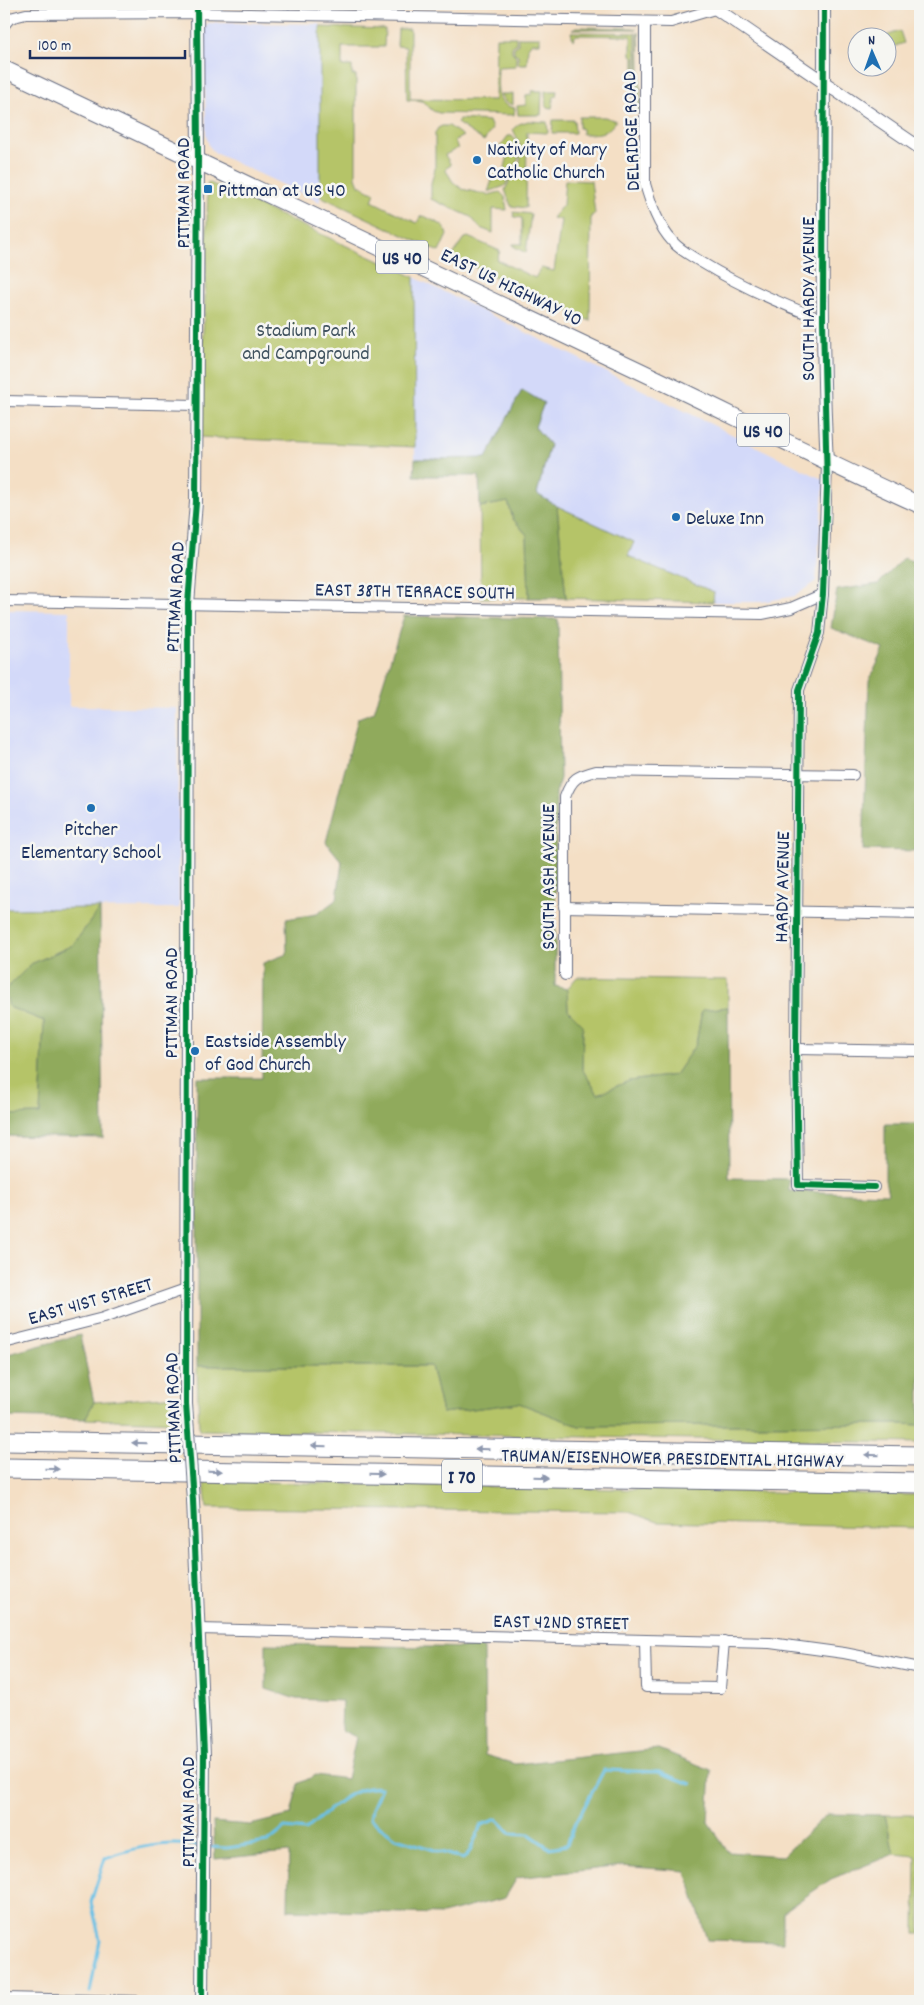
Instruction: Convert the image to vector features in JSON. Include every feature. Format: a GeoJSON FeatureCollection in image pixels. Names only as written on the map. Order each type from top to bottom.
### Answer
{"type":"FeatureCollection","features":[{"type":"Feature","properties":{"kind":"highway","name":"TRUMAN/EISENHOWER PRESIDENTIAL HIGHWAY"},"geometry":{"type":"LineString","coordinates":[[4,1441],[920,1456]]}},
{"type":"Feature","properties":{"kind":"highway","name":"TRUMAN/EISENHOWER PRESIDENTIAL HIGHWAY"},"geometry":{"type":"LineString","coordinates":[[4,1468],[920,1483]]}},
{"type":"Feature","properties":{"kind":"main road","name":"EAST US HIGHWAY 40"},"geometry":{"type":"LineString","coordinates":[[4,69],[757,426],[827,463],[920,505]]}},
{"type":"Feature","properties":{"kind":"street","name":"SOUTH HARDY AVENUE"},"geometry":{"type":"LineString","coordinates":[[823,594],[827,463],[823,320],[824,4]]}},
{"type":"Feature","properties":{"kind":"street"},"geometry":{"type":"LineString","coordinates":[[4,25],[10,18],[26,14],[197,8],[671,22],[712,6],[920,148]]}},
{"type":"Feature","properties":{"kind":"street","name":"PITTMAN ROAD"},"geometry":{"type":"LineString","coordinates":[[197,8],[196,502],[188,604],[186,1404],[193,1500],[204,1756],[202,2001]]}},
{"type":"Feature","properties":{"kind":"street","name":"DELRIDGE ROAD"},"geometry":{"type":"LineString","coordinates":[[645,22],[645,184],[651,206],[664,230],[682,250],[728,279],[777,302],[823,320]]}},
{"type":"Feature","properties":{"kind":"street"},"geometry":{"type":"LineString","coordinates":[[4,402],[197,405]]}},
{"type":"Feature","properties":{"kind":"street","name":"EAST 38TH TERRACE SOUTH"},"geometry":{"type":"LineString","coordinates":[[4,601],[762,614],[790,608],[823,594]]}},
{"type":"Feature","properties":{"kind":"street","name":"HARDY AVENUE"},"geometry":{"type":"LineString","coordinates":[[823,594],[819,634],[799,690],[796,1049],[798,1185],[874,1188]]}},
{"type":"Feature","properties":{"kind":"street","name":"SOUTH ASH AVENUE"},"geometry":{"type":"LineString","coordinates":[[564,975],[564,797],[573,781],[579,776],[596,771],[799,773]]}},
{"type":"Feature","properties":{"kind":"street"},"geometry":{"type":"LineString","coordinates":[[799,773],[853,775]]}},
{"type":"Feature","properties":{"kind":"street"},"geometry":{"type":"LineString","coordinates":[[564,907],[797,910],[920,914]]}},
{"type":"Feature","properties":{"kind":"street"},"geometry":{"type":"LineString","coordinates":[[796,1049],[920,1051]]}},
{"type":"Feature","properties":{"kind":"street","name":"EAST 41ST STREET"},"geometry":{"type":"LineString","coordinates":[[4,1343],[103,1318],[186,1289]]}},
{"type":"Feature","properties":{"kind":"street","name":"EAST 42ND STREET"},"geometry":{"type":"LineString","coordinates":[[198,1629],[770,1643],[844,1653],[920,1668]]}},
{"type":"Feature","properties":{"kind":"street"},"geometry":{"type":"LineString","coordinates":[[645,1640],[646,1687],[720,1688],[724,1641]]}},
{"type":"Feature","properties":{"kind":"street"},"geometry":{"type":"LineString","coordinates":[[4,1998],[140,2001]]}},
{"type":"Feature","properties":{"kind":"shaded area"},"geometry":{"type":"Polygon","coordinates":[[[208,23],[320,24],[320,202],[215,153],[209,146],[206,134],[204,31],[208,23]]]}},
{"type":"Feature","properties":{"kind":"shaded area"},"geometry":{"type":"Polygon","coordinates":[[[414,277],[824,480],[816,581],[795,596],[762,602],[713,602],[714,592],[628,556],[634,543],[557,506],[537,494],[550,446],[535,427],[522,391],[486,458],[415,459],[414,277]]]}},
{"type":"Feature","properties":{"kind":"shaded area","name":"Pitcher Elementary School"},"geometry":{"type":"Polygon","coordinates":[[[4,610],[69,611],[69,706],[177,708],[179,908],[4,909],[4,610]]]}},
{"type":"Feature","properties":{"kind":"green space"},"geometry":{"type":"Polygon","coordinates":[[[320,27],[385,29],[384,47],[342,47],[342,66],[352,66],[352,75],[356,75],[356,177],[359,185],[375,193],[372,201],[417,223],[420,217],[424,216],[444,226],[447,235],[439,252],[320,196],[320,27]]]}},
{"type":"Feature","properties":{"kind":"green space"},"geometry":{"type":"Polygon","coordinates":[[[577,27],[633,28],[637,29],[572,29],[577,27]]]}},
{"type":"Feature","properties":{"kind":"green space"},"geometry":{"type":"Polygon","coordinates":[[[398,29],[410,29],[410,99],[495,100],[496,37],[516,37],[516,44],[512,46],[512,52],[516,56],[516,66],[498,67],[498,92],[500,98],[503,103],[515,108],[514,115],[439,113],[433,111],[422,101],[407,100],[406,47],[397,46],[398,29]]]}},
{"type":"Feature","properties":{"kind":"green space"},"geometry":{"type":"Polygon","coordinates":[[[900,31],[904,43],[896,46],[896,32],[900,31]]]}},
{"type":"Feature","properties":{"kind":"green space"},"geometry":{"type":"Polygon","coordinates":[[[571,32],[636,33],[636,112],[634,111],[634,57],[631,55],[631,36],[576,35],[573,40],[571,32]]]}},
{"type":"Feature","properties":{"kind":"green space"},"geometry":{"type":"Polygon","coordinates":[[[638,33],[641,109],[638,111],[638,33]]]}},
{"type":"Feature","properties":{"kind":"green space"},"geometry":{"type":"Polygon","coordinates":[[[518,37],[540,37],[540,43],[531,43],[528,47],[527,64],[518,64],[518,55],[514,53],[514,47],[518,45],[518,37]]]}},
{"type":"Feature","properties":{"kind":"green space"},"geometry":{"type":"Polygon","coordinates":[[[532,91],[542,91],[541,115],[518,115],[517,106],[526,105],[526,95],[532,94],[532,91]]]}},
{"type":"Feature","properties":{"kind":"green space"},"geometry":{"type":"Polygon","coordinates":[[[545,91],[557,91],[552,108],[546,107],[545,91]]]}},
{"type":"Feature","properties":{"kind":"green space"},"geometry":{"type":"Polygon","coordinates":[[[500,94],[513,94],[513,105],[505,102],[500,94]]]}},
{"type":"Feature","properties":{"kind":"green space"},"geometry":{"type":"Polygon","coordinates":[[[579,117],[605,117],[616,121],[613,126],[605,131],[597,134],[582,134],[582,129],[579,128],[579,117]]]}},
{"type":"Feature","properties":{"kind":"green space"},"geometry":{"type":"Polygon","coordinates":[[[459,119],[489,121],[492,129],[484,141],[457,123],[459,119]]]}},
{"type":"Feature","properties":{"kind":"green space"},"geometry":{"type":"Polygon","coordinates":[[[553,120],[574,120],[575,133],[552,133],[553,120]]]}},
{"type":"Feature","properties":{"kind":"green space"},"geometry":{"type":"Polygon","coordinates":[[[528,121],[547,122],[548,133],[527,132],[526,208],[511,206],[505,190],[509,182],[508,174],[510,170],[507,172],[505,186],[488,192],[494,174],[503,176],[508,155],[499,148],[508,136],[512,136],[519,148],[518,160],[513,168],[520,163],[521,148],[513,129],[519,124],[528,121]]]}},
{"type":"Feature","properties":{"kind":"green space"},"geometry":{"type":"Polygon","coordinates":[[[442,126],[449,126],[463,136],[454,141],[458,148],[445,155],[451,165],[445,169],[453,182],[462,189],[488,195],[500,192],[505,197],[507,210],[493,209],[493,233],[480,228],[471,217],[431,199],[431,183],[435,169],[435,133],[442,126]]]}},
{"type":"Feature","properties":{"kind":"green space"},"geometry":{"type":"Polygon","coordinates":[[[565,180],[591,181],[595,214],[591,216],[590,321],[452,257],[463,239],[468,237],[500,251],[497,260],[535,278],[541,268],[554,271],[561,220],[552,218],[563,205],[565,180]]]}},
{"type":"Feature","properties":{"kind":"green space","name":"Stadium Park and Campground"},"geometry":{"type":"Polygon","coordinates":[[[208,182],[414,277],[415,447],[197,437],[205,296],[208,182]]]}},
{"type":"Feature","properties":{"kind":"green space"},"geometry":{"type":"Polygon","coordinates":[[[513,212],[531,214],[526,253],[513,246],[513,244],[522,244],[522,218],[514,217],[513,212]]]}},
{"type":"Feature","properties":{"kind":"green space"},"geometry":{"type":"Polygon","coordinates":[[[522,390],[544,403],[535,427],[550,445],[537,494],[557,506],[566,598],[529,598],[527,535],[513,519],[508,502],[480,507],[479,476],[414,476],[415,459],[486,458],[522,390]]]}},
{"type":"Feature","properties":{"kind":"green space"},"geometry":{"type":"Polygon","coordinates":[[[508,502],[513,519],[527,535],[529,598],[481,598],[480,507],[508,502]]]}},
{"type":"Feature","properties":{"kind":"green space"},"geometry":{"type":"Polygon","coordinates":[[[557,506],[634,542],[628,556],[714,592],[713,602],[566,598],[557,506]]]}},
{"type":"Feature","properties":{"kind":"green space"},"geometry":{"type":"Polygon","coordinates":[[[904,558],[920,564],[920,851],[863,850],[869,681],[884,649],[831,628],[837,590],[878,584],[904,558]]]}},
{"type":"Feature","properties":{"kind":"green space"},"geometry":{"type":"Polygon","coordinates":[[[404,616],[558,619],[560,778],[556,793],[555,986],[567,989],[568,1010],[583,1025],[582,1069],[598,1094],[629,1081],[675,1075],[696,1044],[702,1010],[728,1007],[729,1178],[789,1179],[789,1191],[888,1194],[885,1180],[885,1124],[920,1124],[920,1425],[579,1426],[519,1403],[442,1413],[431,1366],[197,1366],[197,1078],[262,1078],[263,963],[287,954],[286,919],[317,914],[337,899],[342,862],[326,842],[358,718],[374,712],[404,616]]]}},
{"type":"Feature","properties":{"kind":"green space"},"geometry":{"type":"Polygon","coordinates":[[[100,908],[73,945],[31,964],[9,1007],[44,1021],[40,1114],[4,1115],[4,909],[100,908]]]}},
{"type":"Feature","properties":{"kind":"green space"},"geometry":{"type":"Polygon","coordinates":[[[100,908],[103,1138],[4,1136],[4,1115],[40,1114],[44,1021],[9,1007],[5,990],[31,964],[73,945],[100,908]]]}},
{"type":"Feature","properties":{"kind":"green space"},"geometry":{"type":"Polygon","coordinates":[[[577,977],[728,980],[728,1007],[702,1010],[696,1044],[675,1075],[629,1081],[598,1094],[582,1069],[583,1025],[568,1010],[567,989],[577,977]]]}},
{"type":"Feature","properties":{"kind":"green space"},"geometry":{"type":"Polygon","coordinates":[[[80,1335],[94,1402],[85,1419],[4,1417],[4,1355],[80,1335]]]}},
{"type":"Feature","properties":{"kind":"green space"},"geometry":{"type":"Polygon","coordinates":[[[197,1366],[431,1366],[442,1413],[519,1403],[579,1426],[920,1425],[920,1443],[199,1430],[197,1366]]]}},
{"type":"Feature","properties":{"kind":"green space"},"geometry":{"type":"Polygon","coordinates":[[[178,1396],[177,1422],[85,1419],[94,1402],[178,1396]]]}},
{"type":"Feature","properties":{"kind":"green space"},"geometry":{"type":"Polygon","coordinates":[[[204,1481],[920,1495],[920,1528],[657,1522],[629,1512],[207,1508],[204,1481]]]}},
{"type":"Feature","properties":{"kind":"green space"},"geometry":{"type":"Polygon","coordinates":[[[266,1644],[484,1648],[485,1755],[515,1764],[659,1749],[711,1770],[708,1822],[728,1852],[783,1856],[827,1814],[885,1815],[894,1854],[831,1879],[783,1912],[783,1942],[707,1940],[686,1871],[621,1866],[517,1878],[505,1898],[442,1914],[288,1910],[289,1852],[215,1859],[213,1822],[250,1825],[291,1815],[298,1784],[316,1775],[347,1779],[356,1737],[341,1730],[342,1701],[296,1699],[266,1689],[266,1644]]]}},
{"type":"Feature","properties":{"kind":"green space"},"geometry":{"type":"Polygon","coordinates":[[[885,1815],[920,1815],[920,1934],[915,1934],[916,1856],[894,1854],[885,1815]]]}},
{"type":"Feature","properties":{"kind":"waterway"},"geometry":{"type":"LineString","coordinates":[[207,1847],[227,1848],[268,1842],[285,1828],[306,1830],[331,1808],[350,1795],[360,1790],[381,1788],[370,1819],[396,1838],[463,1859],[470,1851],[481,1825],[497,1819],[511,1833],[529,1834],[549,1848],[567,1845],[572,1830],[604,1770],[659,1772],[691,1784]]}},
{"type":"Feature","properties":{"kind":"waterway"},"geometry":{"type":"LineString","coordinates":[[90,1992],[100,1940],[91,1902],[105,1858],[129,1850],[164,1844],[200,1846]]}},
{"type":"Feature","properties":{"kind":"cycle path"},"geometry":{"type":"LineString","coordinates":[[197,4],[196,502],[188,604],[186,1404],[193,1500],[204,1755],[202,2001]]}},
{"type":"Feature","properties":{"kind":"cycle path"},"geometry":{"type":"LineString","coordinates":[[824,4],[823,320],[827,487],[823,594],[819,633],[799,690],[796,1049],[798,1185],[874,1187]]}},
{"type":"Feature","properties":{"kind":"place","name":"Nativity of Mary Catholic Church"},"geometry":{"type":"Point","coordinates":[477,160]}},
{"type":"Feature","properties":{"kind":"place","name":"Pittman at US 40"},"geometry":{"type":"Point","coordinates":[208,189]}},
{"type":"Feature","properties":{"kind":"place","name":"Deluxe Inn"},"geometry":{"type":"Point","coordinates":[676,517]}},
{"type":"Feature","properties":{"kind":"place","name":"Pitcher Elementary School"},"geometry":{"type":"Point","coordinates":[91,808]}},
{"type":"Feature","properties":{"kind":"place","name":"Eastside Assembly of God Church"},"geometry":{"type":"Point","coordinates":[195,1051]}}]}
